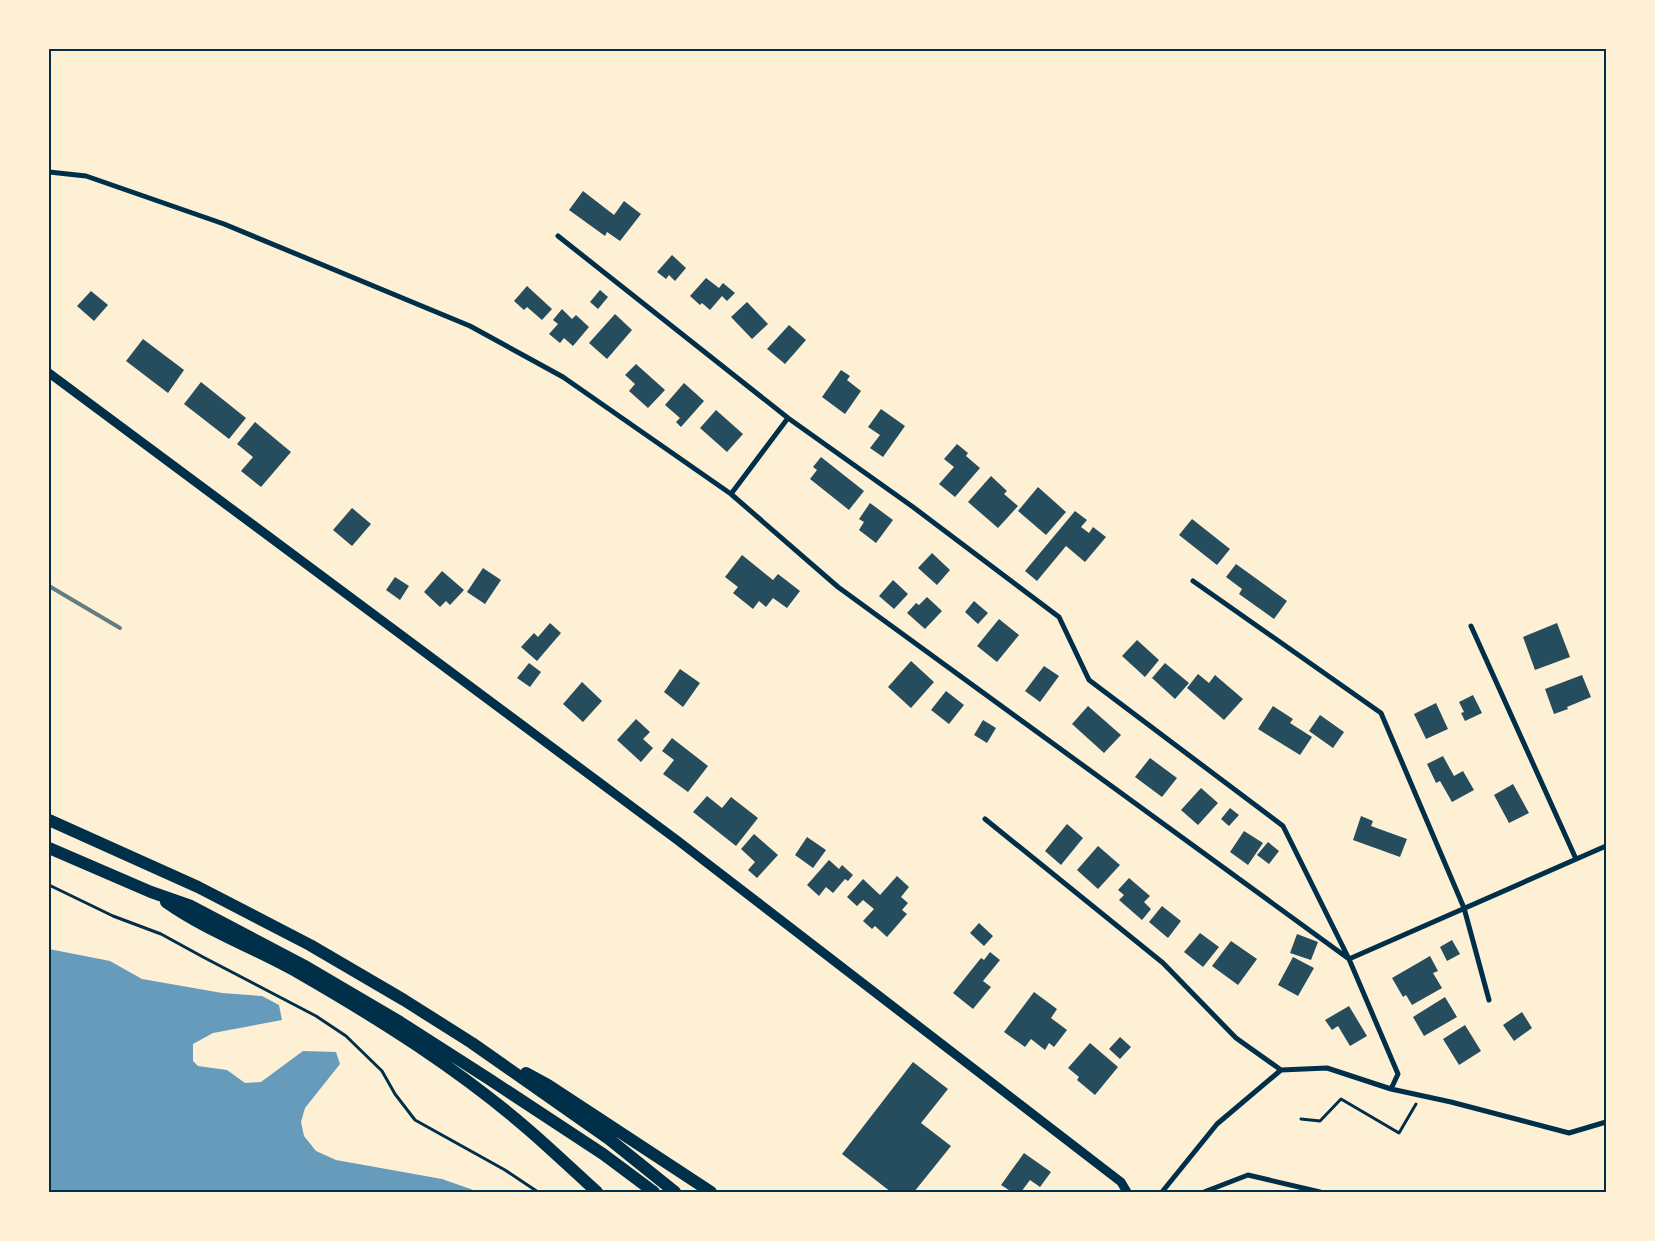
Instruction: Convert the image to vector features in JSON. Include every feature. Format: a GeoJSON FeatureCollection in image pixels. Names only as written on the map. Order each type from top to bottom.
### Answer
{"type":"FeatureCollection","features":[{"type":"Feature","properties":{"kind":"highway"},"geometry":{"type":"LineString","coordinates":[[49,820],[198,887],[310,945],[404,1000],[472,1043],[609,1139],[674,1192]]}},
{"type":"Feature","properties":{"kind":"highway"},"geometry":{"type":"LineString","coordinates":[[49,848],[151,892],[191,906],[303,965],[400,1022],[603,1154],[654,1192]]}},
{"type":"Feature","properties":{"kind":"highway"},"geometry":{"type":"LineString","coordinates":[[151,892],[186,916],[298,972],[394,1030],[477,1089],[522,1124],[597,1192]]}},
{"type":"Feature","properties":{"kind":"highway"},"geometry":{"type":"LineString","coordinates":[[472,1043],[548,1085],[711,1192]]}},
{"type":"Feature","properties":{"kind":"street"},"geometry":{"type":"LineString","coordinates":[[49,172],[86,176],[224,224],[470,326],[564,377],[731,494],[838,587],[1349,959]]}},
{"type":"Feature","properties":{"kind":"street"},"geometry":{"type":"LineString","coordinates":[[558,236],[788,418],[913,506],[1059,617],[1089,680],[1283,826],[1349,959],[1398,1074],[1391,1089]]}},
{"type":"Feature","properties":{"kind":"street"},"geometry":{"type":"LineString","coordinates":[[49,373],[678,840],[1121,1182],[1127,1192]]}},
{"type":"Feature","properties":{"kind":"street"},"geometry":{"type":"LineString","coordinates":[[731,494],[788,418]]}},
{"type":"Feature","properties":{"kind":"street"},"geometry":{"type":"LineString","coordinates":[[1193,580],[1381,713],[1464,908],[1489,1000]]}},
{"type":"Feature","properties":{"kind":"street"},"geometry":{"type":"LineString","coordinates":[[1471,626],[1576,859]]}},
{"type":"Feature","properties":{"kind":"street"},"geometry":{"type":"LineString","coordinates":[[985,819],[1163,963],[1236,1038],[1281,1070]]}},
{"type":"Feature","properties":{"kind":"street"},"geometry":{"type":"LineString","coordinates":[[1349,959],[1606,846]]}},
{"type":"Feature","properties":{"kind":"street"},"geometry":{"type":"LineString","coordinates":[[1162,1192],[1217,1124],[1281,1070],[1327,1068],[1391,1089],[1422,1095],[1569,1133],[1606,1122]]}},
{"type":"Feature","properties":{"kind":"street"},"geometry":{"type":"LineString","coordinates":[[1204,1192],[1248,1175],[1320,1192]]}},
{"type":"Feature","properties":{"kind":"path"},"geometry":{"type":"LineString","coordinates":[[49,885],[113,916],[161,934],[316,1016],[346,1036],[382,1072],[395,1094],[415,1120],[505,1170],[538,1192]]}},
{"type":"Feature","properties":{"kind":"path"},"geometry":{"type":"LineString","coordinates":[[1302,1119],[1320,1121],[1341,1099],[1399,1133],[1422,1095]]}},
{"type":"Feature","properties":{"kind":"water"},"geometry":{"type":"Polygon","coordinates":[[[49,949],[110,961],[142,979],[222,993],[262,996],[279,1005],[282,1020],[213,1033],[193,1044],[193,1061],[198,1066],[227,1070],[245,1083],[261,1082],[303,1051],[336,1052],[340,1064],[305,1108],[301,1122],[304,1136],[316,1151],[336,1160],[442,1179],[479,1192],[49,1192],[49,949]]]}},
{"type":"Feature","properties":{"kind":"building"},"geometry":{"type":"Polygon","coordinates":[[[583,191],[614,215],[624,201],[641,214],[620,241],[607,232],[605,236],[569,210],[583,191]]]}},
{"type":"Feature","properties":{"kind":"building"},"geometry":{"type":"Polygon","coordinates":[[[672,255],[686,268],[675,281],[669,275],[666,279],[657,272],[672,255]]]}},
{"type":"Feature","properties":{"kind":"building"},"geometry":{"type":"Polygon","coordinates":[[[706,278],[719,288],[723,283],[735,293],[727,301],[722,296],[710,310],[702,303],[700,305],[690,296],[706,278]]]}},
{"type":"Feature","properties":{"kind":"building"},"geometry":{"type":"Polygon","coordinates":[[[527,286],[552,309],[542,320],[527,307],[524,310],[514,301],[527,286]]]}},
{"type":"Feature","properties":{"kind":"building"},"geometry":{"type":"Polygon","coordinates":[[[600,290],[608,297],[598,309],[590,302],[600,290]]]}},
{"type":"Feature","properties":{"kind":"building"},"geometry":{"type":"Polygon","coordinates":[[[91,291],[108,305],[94,321],[77,306],[91,291]]]}},
{"type":"Feature","properties":{"kind":"building"},"geometry":{"type":"Polygon","coordinates":[[[747,302],[768,324],[752,339],[731,317],[747,302]]]}},
{"type":"Feature","properties":{"kind":"building"},"geometry":{"type":"Polygon","coordinates":[[[562,309],[572,319],[576,315],[589,327],[573,346],[564,338],[560,343],[549,334],[558,324],[553,320],[562,309]]]}},
{"type":"Feature","properties":{"kind":"building"},"geometry":{"type":"Polygon","coordinates":[[[615,314],[632,330],[607,359],[589,343],[615,314]]]}},
{"type":"Feature","properties":{"kind":"building"},"geometry":{"type":"Polygon","coordinates":[[[789,325],[806,340],[785,364],[767,349],[789,325]]]}},
{"type":"Feature","properties":{"kind":"building"},"geometry":{"type":"Polygon","coordinates":[[[143,339],[184,370],[168,393],[126,361],[143,339]]]}},
{"type":"Feature","properties":{"kind":"building"},"geometry":{"type":"Polygon","coordinates":[[[636,364],[665,390],[648,408],[629,391],[635,384],[625,375],[636,364]]]}},
{"type":"Feature","properties":{"kind":"building"},"geometry":{"type":"Polygon","coordinates":[[[841,370],[850,376],[847,380],[861,391],[845,414],[822,397],[841,370]]]}},
{"type":"Feature","properties":{"kind":"building"},"geometry":{"type":"Polygon","coordinates":[[[201,382],[246,418],[229,439],[184,404],[201,382]]]}},
{"type":"Feature","properties":{"kind":"building"},"geometry":{"type":"Polygon","coordinates":[[[684,383],[704,401],[681,427],[676,422],[680,418],[665,405],[684,383]]]}},
{"type":"Feature","properties":{"kind":"building"},"geometry":{"type":"Polygon","coordinates":[[[881,409],[905,426],[883,457],[870,448],[880,435],[868,427],[881,409]]]}},
{"type":"Feature","properties":{"kind":"building"},"geometry":{"type":"Polygon","coordinates":[[[716,410],[743,434],[727,452],[700,428],[716,410]]]}},
{"type":"Feature","properties":{"kind":"building"},"geometry":{"type":"Polygon","coordinates":[[[255,422],[291,452],[261,487],[241,471],[253,457],[237,444],[255,422]]]}},
{"type":"Feature","properties":{"kind":"building"},"geometry":{"type":"Polygon","coordinates":[[[957,444],[968,453],[966,456],[980,468],[955,497],[939,484],[954,467],[944,459],[957,444]]]}},
{"type":"Feature","properties":{"kind":"building"},"geometry":{"type":"Polygon","coordinates":[[[821,457],[864,491],[849,510],[810,479],[817,470],[813,467],[821,457]]]}},
{"type":"Feature","properties":{"kind":"building"},"geometry":{"type":"Polygon","coordinates":[[[991,476],[1007,491],[1004,494],[1018,506],[998,528],[968,502],[991,476]]]}},
{"type":"Feature","properties":{"kind":"building"},"geometry":{"type":"Polygon","coordinates":[[[1038,487],[1066,512],[1046,535],[1018,511],[1038,487]]]}},
{"type":"Feature","properties":{"kind":"building"},"geometry":{"type":"Polygon","coordinates":[[[870,503],[893,520],[876,543],[859,530],[864,522],[859,519],[870,503]]]}},
{"type":"Feature","properties":{"kind":"building"},"geometry":{"type":"Polygon","coordinates":[[[352,508],[371,524],[352,546],[333,530],[352,508]]]}},
{"type":"Feature","properties":{"kind":"building"},"geometry":{"type":"Polygon","coordinates":[[[1075,511],[1087,520],[1081,527],[1089,533],[1093,527],[1106,537],[1085,562],[1066,546],[1037,581],[1025,571],[1075,511]]]}},
{"type":"Feature","properties":{"kind":"building"},"geometry":{"type":"Polygon","coordinates":[[[1192,519],[1230,549],[1217,565],[1179,535],[1192,519]]]}},
{"type":"Feature","properties":{"kind":"building"},"geometry":{"type":"Polygon","coordinates":[[[932,553],[950,570],[937,585],[918,568],[932,553]]]}},
{"type":"Feature","properties":{"kind":"building"},"geometry":{"type":"Polygon","coordinates":[[[742,555],[773,580],[778,574],[800,591],[787,608],[773,598],[766,607],[759,601],[753,609],[733,593],[738,587],[725,577],[742,555]]]}},
{"type":"Feature","properties":{"kind":"building"},"geometry":{"type":"Polygon","coordinates":[[[1236,564],[1287,601],[1274,619],[1239,594],[1242,589],[1226,577],[1236,564]]]}},
{"type":"Feature","properties":{"kind":"building"},"geometry":{"type":"Polygon","coordinates":[[[483,568],[501,580],[485,604],[467,592],[483,568]]]}},
{"type":"Feature","properties":{"kind":"building"},"geometry":{"type":"Polygon","coordinates":[[[442,571],[464,590],[450,605],[446,601],[440,607],[424,592],[442,571]]]}},
{"type":"Feature","properties":{"kind":"building"},"geometry":{"type":"Polygon","coordinates":[[[395,577],[409,586],[400,600],[386,590],[395,577]]]}},
{"type":"Feature","properties":{"kind":"building"},"geometry":{"type":"Polygon","coordinates":[[[893,580],[908,594],[894,609],[879,596],[893,580]]]}},
{"type":"Feature","properties":{"kind":"building"},"geometry":{"type":"Polygon","coordinates":[[[927,597],[942,611],[925,629],[907,613],[916,603],[919,605],[927,597]]]}},
{"type":"Feature","properties":{"kind":"building"},"geometry":{"type":"Polygon","coordinates":[[[974,601],[988,613],[978,624],[965,612],[974,601]]]}},
{"type":"Feature","properties":{"kind":"building"},"geometry":{"type":"Polygon","coordinates":[[[999,619],[1019,635],[997,662],[977,646],[999,619]]]}},
{"type":"Feature","properties":{"kind":"building"},"geometry":{"type":"Polygon","coordinates":[[[550,623],[561,633],[537,661],[521,647],[534,633],[538,637],[550,623]]]}},
{"type":"Feature","properties":{"kind":"building"},"geometry":{"type":"Polygon","coordinates":[[[1557,623],[1570,657],[1535,670],[1523,637],[1557,623]]]}},
{"type":"Feature","properties":{"kind":"building"},"geometry":{"type":"Polygon","coordinates":[[[1137,640],[1159,660],[1145,677],[1122,656],[1137,640]]]}},
{"type":"Feature","properties":{"kind":"building"},"geometry":{"type":"Polygon","coordinates":[[[911,661],[934,682],[911,708],[888,687],[911,661]]]}},
{"type":"Feature","properties":{"kind":"building"},"geometry":{"type":"Polygon","coordinates":[[[529,663],[541,672],[530,687],[517,678],[529,663]]]}},
{"type":"Feature","properties":{"kind":"building"},"geometry":{"type":"Polygon","coordinates":[[[1165,663],[1189,683],[1175,699],[1152,678],[1165,663]]]}},
{"type":"Feature","properties":{"kind":"building"},"geometry":{"type":"Polygon","coordinates":[[[1044,666],[1059,676],[1040,702],[1025,691],[1044,666]]]}},
{"type":"Feature","properties":{"kind":"building"},"geometry":{"type":"Polygon","coordinates":[[[680,669],[700,683],[683,707],[664,692],[680,669]]]}},
{"type":"Feature","properties":{"kind":"building"},"geometry":{"type":"Polygon","coordinates":[[[1198,674],[1209,683],[1215,675],[1243,699],[1224,720],[1187,688],[1198,674]]]}},
{"type":"Feature","properties":{"kind":"building"},"geometry":{"type":"Polygon","coordinates":[[[1582,675],[1591,697],[1554,714],[1545,689],[1582,675]]]}},
{"type":"Feature","properties":{"kind":"building"},"geometry":{"type":"Polygon","coordinates":[[[582,682],[602,701],[583,722],[563,704],[582,682]]]}},
{"type":"Feature","properties":{"kind":"building"},"geometry":{"type":"Polygon","coordinates":[[[946,691],[964,705],[949,724],[931,710],[946,691]]]}},
{"type":"Feature","properties":{"kind":"building"},"geometry":{"type":"Polygon","coordinates":[[[1473,695],[1482,713],[1465,721],[1461,713],[1464,712],[1459,702],[1473,695]]]}},
{"type":"Feature","properties":{"kind":"building"},"geometry":{"type":"Polygon","coordinates":[[[1436,703],[1448,729],[1426,739],[1414,714],[1436,703]]]}},
{"type":"Feature","properties":{"kind":"building"},"geometry":{"type":"Polygon","coordinates":[[[1088,706],[1121,735],[1104,753],[1072,724],[1088,706]]]}},
{"type":"Feature","properties":{"kind":"building"},"geometry":{"type":"Polygon","coordinates":[[[1273,706],[1293,719],[1290,723],[1312,737],[1300,755],[1258,729],[1273,706]]]}},
{"type":"Feature","properties":{"kind":"building"},"geometry":{"type":"Polygon","coordinates":[[[1320,715],[1344,732],[1333,748],[1309,731],[1320,715]]]}},
{"type":"Feature","properties":{"kind":"building"},"geometry":{"type":"Polygon","coordinates":[[[636,719],[650,732],[643,739],[653,748],[641,762],[617,740],[636,719]]]}},
{"type":"Feature","properties":{"kind":"building"},"geometry":{"type":"Polygon","coordinates":[[[983,720],[996,728],[987,743],[974,735],[983,720]]]}},
{"type":"Feature","properties":{"kind":"building"},"geometry":{"type":"Polygon","coordinates":[[[672,738],[708,766],[688,792],[663,774],[674,760],[662,751],[672,738]]]}},
{"type":"Feature","properties":{"kind":"building"},"geometry":{"type":"Polygon","coordinates":[[[1443,756],[1454,776],[1463,771],[1474,790],[1452,802],[1440,781],[1436,783],[1427,764],[1443,756]]]}},
{"type":"Feature","properties":{"kind":"building"},"geometry":{"type":"Polygon","coordinates":[[[1150,758],[1177,778],[1162,797],[1135,777],[1150,758]]]}},
{"type":"Feature","properties":{"kind":"building"},"geometry":{"type":"Polygon","coordinates":[[[1513,784],[1529,813],[1509,823],[1494,795],[1513,784]]]}},
{"type":"Feature","properties":{"kind":"building"},"geometry":{"type":"Polygon","coordinates":[[[1201,788],[1218,803],[1198,825],[1181,810],[1201,788]]]}},
{"type":"Feature","properties":{"kind":"building"},"geometry":{"type":"Polygon","coordinates":[[[707,796],[722,808],[731,797],[758,818],[736,846],[693,812],[707,796]]]}},
{"type":"Feature","properties":{"kind":"building"},"geometry":{"type":"Polygon","coordinates":[[[1230,808],[1239,815],[1229,826],[1221,819],[1230,808]]]}},
{"type":"Feature","properties":{"kind":"building"},"geometry":{"type":"Polygon","coordinates":[[[1361,816],[1373,821],[1371,826],[1407,839],[1400,857],[1353,840],[1361,816]]]}},
{"type":"Feature","properties":{"kind":"building"},"geometry":{"type":"Polygon","coordinates":[[[1067,824],[1083,838],[1061,865],[1045,851],[1067,824]]]}},
{"type":"Feature","properties":{"kind":"building"},"geometry":{"type":"Polygon","coordinates":[[[1244,831],[1263,843],[1248,865],[1230,852],[1244,831]]]}},
{"type":"Feature","properties":{"kind":"building"},"geometry":{"type":"Polygon","coordinates":[[[754,834],[778,855],[757,878],[748,870],[755,862],[741,849],[754,834]]]}},
{"type":"Feature","properties":{"kind":"building"},"geometry":{"type":"Polygon","coordinates":[[[807,837],[826,850],[813,868],[795,855],[807,837]]]}},
{"type":"Feature","properties":{"kind":"building"},"geometry":{"type":"Polygon","coordinates":[[[1268,842],[1279,851],[1269,864],[1257,855],[1268,842]]]}},
{"type":"Feature","properties":{"kind":"building"},"geometry":{"type":"Polygon","coordinates":[[[1098,846],[1120,865],[1098,889],[1077,870],[1098,846]]]}},
{"type":"Feature","properties":{"kind":"building"},"geometry":{"type":"Polygon","coordinates":[[[829,860],[839,869],[842,865],[853,875],[848,881],[845,879],[833,893],[826,887],[819,896],[807,885],[829,860]]]}},
{"type":"Feature","properties":{"kind":"building"},"geometry":{"type":"Polygon","coordinates":[[[897,876],[909,887],[901,897],[908,903],[902,910],[907,914],[887,937],[875,926],[872,929],[863,921],[874,909],[863,900],[857,906],[847,897],[863,879],[880,895],[897,876]]]}},
{"type":"Feature","properties":{"kind":"building"},"geometry":{"type":"Polygon","coordinates":[[[1129,878],[1150,896],[1144,902],[1151,909],[1142,920],[1119,900],[1124,895],[1118,890],[1129,878]]]}},
{"type":"Feature","properties":{"kind":"building"},"geometry":{"type":"Polygon","coordinates":[[[1162,906],[1181,921],[1168,938],[1149,922],[1162,906]]]}},
{"type":"Feature","properties":{"kind":"building"},"geometry":{"type":"Polygon","coordinates":[[[979,923],[993,936],[984,946],[970,933],[979,923]]]}},
{"type":"Feature","properties":{"kind":"building"},"geometry":{"type":"Polygon","coordinates":[[[1200,933],[1219,947],[1203,967],[1184,952],[1200,933]]]}},
{"type":"Feature","properties":{"kind":"building"},"geometry":{"type":"Polygon","coordinates":[[[1297,934],[1318,942],[1311,960],[1290,953],[1297,934]]]}},
{"type":"Feature","properties":{"kind":"building"},"geometry":{"type":"Polygon","coordinates":[[[1452,940],[1460,954],[1447,961],[1440,947],[1452,940]]]}},
{"type":"Feature","properties":{"kind":"building"},"geometry":{"type":"Polygon","coordinates":[[[1231,941],[1257,959],[1238,985],[1212,966],[1231,941]]]}},
{"type":"Feature","properties":{"kind":"building"},"geometry":{"type":"Polygon","coordinates":[[[990,952],[1000,960],[983,981],[991,987],[973,1009],[953,993],[981,958],[984,960],[990,952]]]}},
{"type":"Feature","properties":{"kind":"building"},"geometry":{"type":"Polygon","coordinates":[[[1430,956],[1438,971],[1433,973],[1442,988],[1412,1005],[1406,995],[1403,997],[1392,978],[1430,956]]]}},
{"type":"Feature","properties":{"kind":"building"},"geometry":{"type":"Polygon","coordinates":[[[1293,957],[1314,968],[1298,996],[1278,985],[1293,957]]]}},
{"type":"Feature","properties":{"kind":"building"},"geometry":{"type":"Polygon","coordinates":[[[1034,992],[1057,1009],[1051,1018],[1067,1030],[1054,1047],[1049,1043],[1045,1050],[1031,1039],[1025,1047],[1004,1032],[1034,992]]]}},
{"type":"Feature","properties":{"kind":"building"},"geometry":{"type":"Polygon","coordinates":[[[1445,997],[1457,1017],[1424,1036],[1413,1017],[1445,997]]]}},
{"type":"Feature","properties":{"kind":"building"},"geometry":{"type":"Polygon","coordinates":[[[1349,1006],[1367,1036],[1350,1046],[1338,1026],[1332,1030],[1325,1020],[1349,1006]]]}},
{"type":"Feature","properties":{"kind":"building"},"geometry":{"type":"Polygon","coordinates":[[[1522,1012],[1532,1028],[1514,1041],[1503,1025],[1522,1012]]]}},
{"type":"Feature","properties":{"kind":"building"},"geometry":{"type":"Polygon","coordinates":[[[1465,1025],[1481,1051],[1459,1065],[1443,1039],[1465,1025]]]}},
{"type":"Feature","properties":{"kind":"building"},"geometry":{"type":"Polygon","coordinates":[[[1120,1037],[1131,1047],[1120,1059],[1109,1049],[1120,1037]]]}},
{"type":"Feature","properties":{"kind":"building"},"geometry":{"type":"Polygon","coordinates":[[[1090,1043],[1118,1067],[1095,1095],[1077,1080],[1079,1077],[1068,1068],[1090,1043]]]}},
{"type":"Feature","properties":{"kind":"building"},"geometry":{"type":"Polygon","coordinates":[[[913,1062],[948,1089],[921,1123],[951,1146],[914,1192],[891,1192],[842,1154],[913,1062]]]}},
{"type":"Feature","properties":{"kind":"building"},"geometry":{"type":"Polygon","coordinates":[[[1024,1153],[1051,1172],[1040,1187],[1030,1180],[1021,1192],[1012,1192],[1001,1185],[1024,1153]]]}},
{"type":"Feature","properties":{"kind":"railway"},"geometry":{"type":"LineString","coordinates":[[49,586],[120,628]]}}]}
